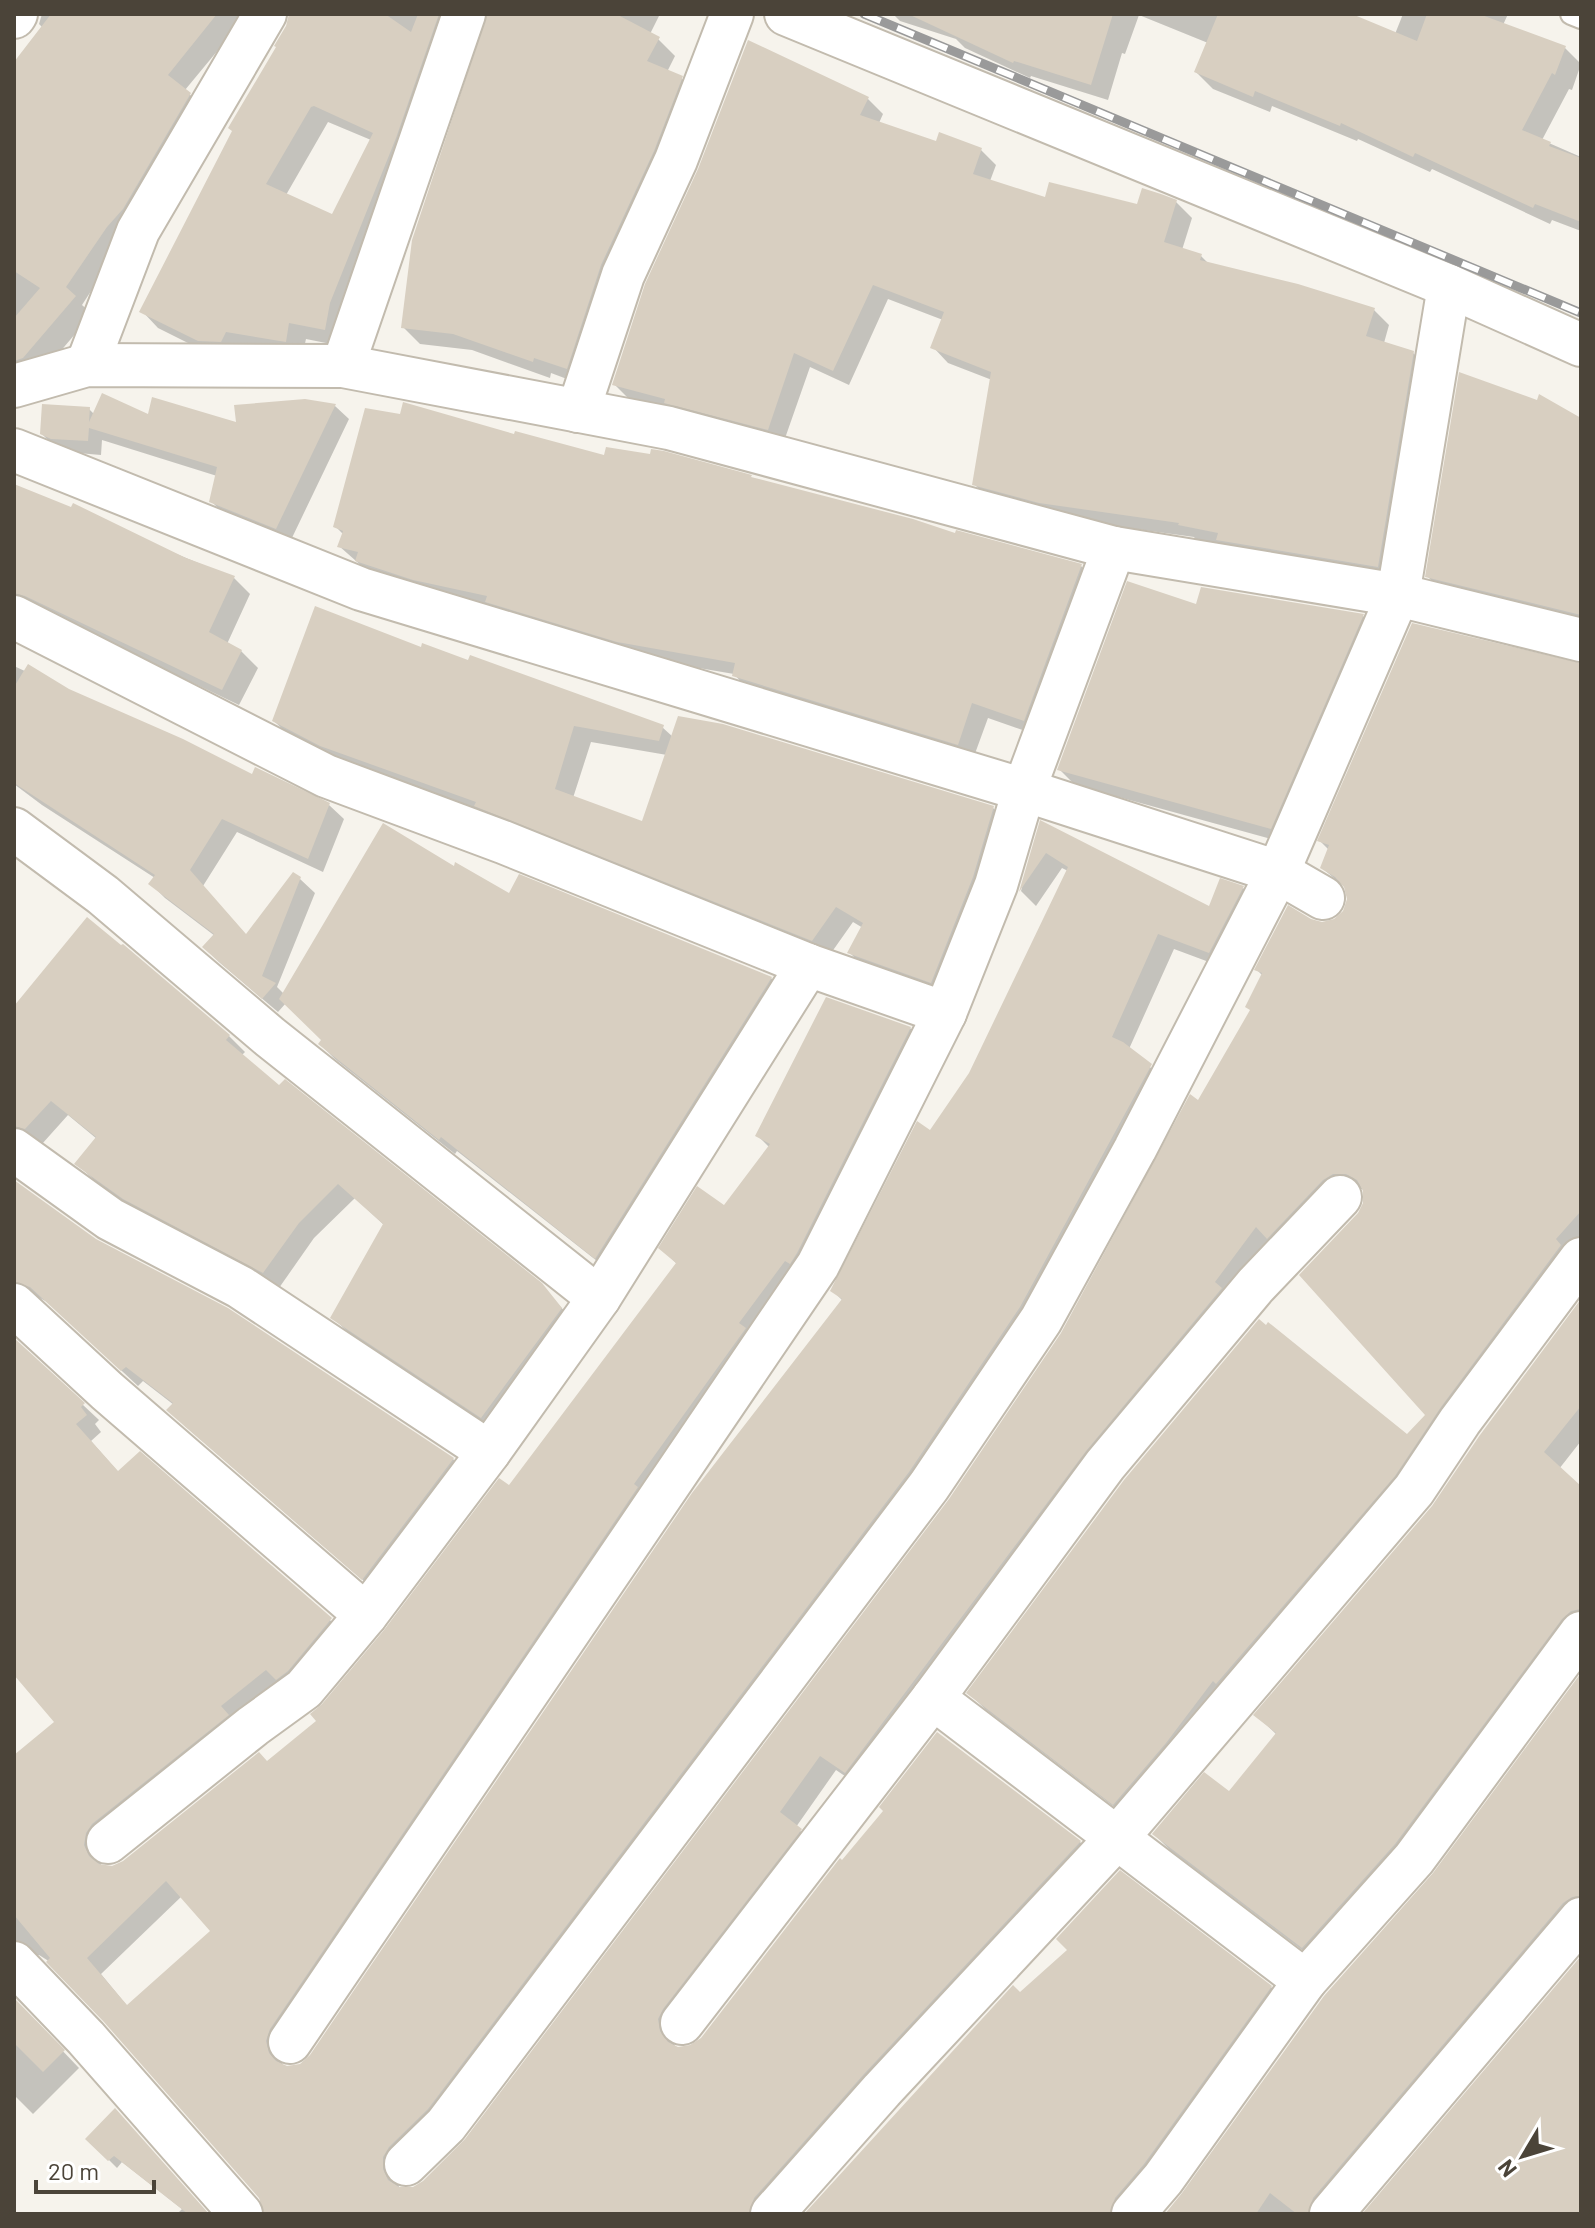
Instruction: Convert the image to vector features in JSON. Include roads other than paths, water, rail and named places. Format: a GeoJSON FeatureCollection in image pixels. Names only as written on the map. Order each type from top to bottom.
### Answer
{"type":"FeatureCollection","features":[{"type":"Feature","properties":{"kind":"street"},"geometry":{"type":"LineString","coordinates":[[87,365],[138,231],[265,14]]}},
{"type":"Feature","properties":{"kind":"street"},"geometry":{"type":"LineString","coordinates":[[343,366],[464,14]]}},
{"type":"Feature","properties":{"kind":"street"},"geometry":{"type":"LineString","coordinates":[[578,411],[623,275],[676,160],[732,14]]}},
{"type":"Feature","properties":{"kind":"street"},"geometry":{"type":"LineString","coordinates":[[786,14],[1449,286],[1581,345]]}},
{"type":"Feature","properties":{"kind":"street"},"geometry":{"type":"LineString","coordinates":[[406,2164],[446,2125],[929,1486],[1033,1333],[1135,1149],[1278,872],[1398,595],[1449,286]]}},
{"type":"Feature","properties":{"kind":"street"},"geometry":{"type":"LineString","coordinates":[[14,386],[87,365],[343,366],[669,428],[1114,548],[1398,595],[1581,640]]}},
{"type":"Feature","properties":{"kind":"street"},"geometry":{"type":"LineString","coordinates":[[14,450],[361,589],[1024,790],[1278,872],[1323,898]]}},
{"type":"Feature","properties":{"kind":"street"},"geometry":{"type":"LineString","coordinates":[[290,2042],[818,1265],[945,1013],[996,885],[1024,790],[1114,548]]}},
{"type":"Feature","properties":{"kind":"street"},"geometry":{"type":"LineString","coordinates":[[14,617],[326,776],[503,842],[808,965],[945,1013]]}},
{"type":"Feature","properties":{"kind":"street"},"geometry":{"type":"LineString","coordinates":[[14,829],[103,895],[281,1047],[599,1298]]}},
{"type":"Feature","properties":{"kind":"street"},"geometry":{"type":"LineString","coordinates":[[108,1842],[304,1689],[366,1615],[489,1452],[599,1298],[808,965]]}},
{"type":"Feature","properties":{"kind":"street"},"geometry":{"type":"LineString","coordinates":[[14,1150],[110,1219],[240,1287],[489,1452]]}},
{"type":"Feature","properties":{"kind":"street"},"geometry":{"type":"LineString","coordinates":[[682,2023],[933,1698],[1105,1465],[1256,1285],[1340,1197]]}},
{"type":"Feature","properties":{"kind":"street"},"geometry":{"type":"LineString","coordinates":[[772,2214],[882,2090],[1116,1839],[1414,1490],[1460,1421],[1581,1259]]}},
{"type":"Feature","properties":{"kind":"street"},"geometry":{"type":"LineString","coordinates":[[14,1305],[107,1391],[366,1615]]}},
{"type":"Feature","properties":{"kind":"street"},"geometry":{"type":"LineString","coordinates":[[1133,2214],[1163,2179],[1305,1981],[1414,1859],[1581,1633]]}},
{"type":"Feature","properties":{"kind":"street"},"geometry":{"type":"LineString","coordinates":[[933,1698],[1305,1981]]}},
{"type":"Feature","properties":{"kind":"street"},"geometry":{"type":"LineString","coordinates":[[1331,2214],[1581,1919]]}},
{"type":"Feature","properties":{"kind":"street"},"geometry":{"type":"LineString","coordinates":[[14,1963],[86,2038],[241,2214]]}},
{"type":"Feature","properties":{"kind":"lane"},"geometry":{"type":"LineString","coordinates":[[1571,14],[1581,18]]}},
{"type":"Feature","properties":{"kind":"railway"},"geometry":{"type":"LineString","coordinates":[[864,14],[1581,313]]}}]}
